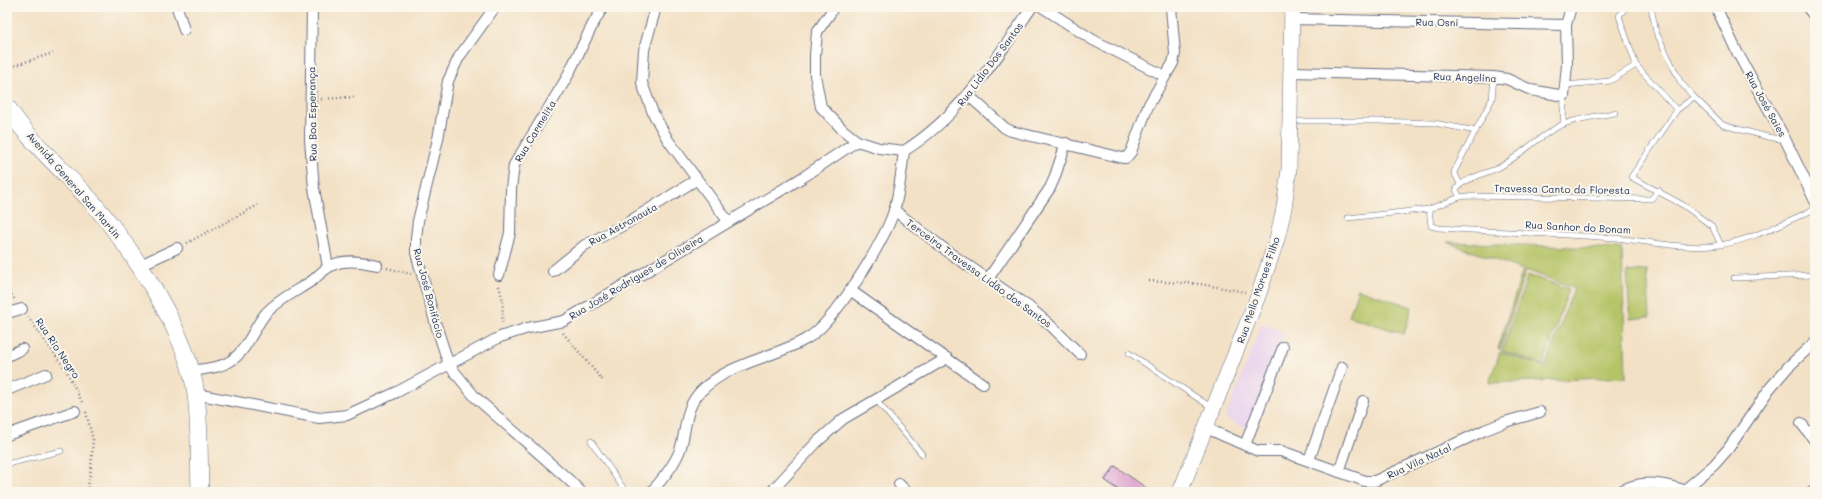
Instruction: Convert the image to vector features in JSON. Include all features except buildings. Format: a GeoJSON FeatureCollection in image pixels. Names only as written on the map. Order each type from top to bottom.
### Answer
{"type":"FeatureCollection","features":[{"type":"Feature","properties":{"kind":"main road","name":"Rua Mello Moraes Filho"},"geometry":{"type":"LineString","coordinates":[[1180,492],[1258,296],[1277,239],[1284,208],[1295,121],[1291,72],[1292,13]]}},
{"type":"Feature","properties":{"kind":"main road","name":"Avenida General San Martin"},"geometry":{"type":"LineString","coordinates":[[7,107],[36,143],[107,220],[138,266],[173,325],[183,346],[196,394],[200,492]]}},
{"type":"Feature","properties":{"kind":"street"},"geometry":{"type":"LineString","coordinates":[[176,7],[184,30]]}},
{"type":"Feature","properties":{"kind":"street","name":"Rua Boa Esperança"},"geometry":{"type":"LineString","coordinates":[[312,7],[310,140],[314,188],[328,267]]}},
{"type":"Feature","properties":{"kind":"street","name":"Rua José Bonifácio"},"geometry":{"type":"LineString","coordinates":[[495,7],[459,57],[448,81],[438,139],[418,221],[416,253],[449,365],[475,397],[581,492]]}},
{"type":"Feature","properties":{"kind":"street","name":"Rua Carmelita"},"geometry":{"type":"LineString","coordinates":[[499,275],[510,233],[511,189],[514,166],[560,90],[603,7]]}},
{"type":"Feature","properties":{"kind":"street"},"geometry":{"type":"LineString","coordinates":[[656,7],[644,50],[642,83],[653,113],[668,140],[696,180],[728,221]]}},
{"type":"Feature","properties":{"kind":"street"},"geometry":{"type":"LineString","coordinates":[[651,492],[668,474],[680,450],[690,405],[699,392],[711,381],[725,372],[806,339],[828,318],[850,290],[877,249],[894,210],[904,151],[879,148],[857,141],[843,130],[821,107],[815,75],[815,55],[818,32],[831,12],[831,7]]}},
{"type":"Feature","properties":{"kind":"street","name":"Rua Lidio Dos Santos"},"geometry":{"type":"LineString","coordinates":[[904,151],[925,138],[968,95],[1032,7]]}},
{"type":"Feature","properties":{"kind":"street"},"geometry":{"type":"LineString","coordinates":[[1042,7],[1093,40],[1165,76]]}},
{"type":"Feature","properties":{"kind":"street"},"geometry":{"type":"LineString","coordinates":[[968,95],[1005,128],[1119,158],[1126,158],[1132,152],[1148,106],[1165,76],[1171,69],[1175,54],[1171,7]]}},
{"type":"Feature","properties":{"kind":"street"},"geometry":{"type":"LineString","coordinates":[[1564,96],[1567,65],[1566,25],[1571,7]]}},
{"type":"Feature","properties":{"kind":"street","name":"Rua José Saies"},"geometry":{"type":"LineString","coordinates":[[1716,7],[1736,50],[1786,140],[1815,201]]}},
{"type":"Feature","properties":{"kind":"street"},"geometry":{"type":"LineString","coordinates":[[1807,7],[1815,17]]}},
{"type":"Feature","properties":{"kind":"street","name":"Rua Osni"},"geometry":{"type":"LineString","coordinates":[[1292,13],[1308,19],[1566,25]]}},
{"type":"Feature","properties":{"kind":"street","name":"Rua Angelina"},"geometry":{"type":"LineString","coordinates":[[1291,72],[1494,77],[1507,79],[1531,90],[1564,96]]}},
{"type":"Feature","properties":{"kind":"street","name":"Rua José Rodrigues de Oliveira"},"geometry":{"type":"LineString","coordinates":[[196,394],[319,418],[347,414],[449,365],[500,337],[528,328],[564,321],[805,176],[857,141]]}},
{"type":"Feature","properties":{"kind":"street"},"geometry":{"type":"LineString","coordinates":[[988,279],[1050,188],[1066,143]]}},
{"type":"Feature","properties":{"kind":"street","name":"Rua Astronauta"},"geometry":{"type":"LineString","coordinates":[[553,270],[585,245],[622,226],[696,180]]}},
{"type":"Feature","properties":{"kind":"street","name":"Terceira Travessa Lidão dos Santos"},"geometry":{"type":"LineString","coordinates":[[894,210],[951,254],[1049,324],[1080,354]]}},
{"type":"Feature","properties":{"kind":"street"},"geometry":{"type":"LineString","coordinates":[[138,266],[177,248]]}},
{"type":"Feature","properties":{"kind":"street"},"geometry":{"type":"LineString","coordinates":[[191,371],[219,366],[232,360],[242,349],[266,314],[285,297],[313,280],[328,267],[341,262],[354,261],[377,265]]}},
{"type":"Feature","properties":{"kind":"street"},"geometry":{"type":"LineString","coordinates":[[850,290],[983,384]]}},
{"type":"Feature","properties":{"kind":"street"},"geometry":{"type":"LineString","coordinates":[[7,313],[22,309]]}},
{"type":"Feature","properties":{"kind":"street"},"geometry":{"type":"LineString","coordinates":[[1619,492],[1634,484],[1648,483],[1667,485],[1683,491],[1714,465],[1728,450],[1770,388],[1797,358],[1815,342]]}},
{"type":"Feature","properties":{"kind":"street"},"geometry":{"type":"LineString","coordinates":[[1245,445],[1283,347]]}},
{"type":"Feature","properties":{"kind":"street"},"geometry":{"type":"LineString","coordinates":[[7,356],[22,349]]}},
{"type":"Feature","properties":{"kind":"street"},"geometry":{"type":"LineString","coordinates":[[771,492],[818,442],[843,419],[918,377],[947,358]]}},
{"type":"Feature","properties":{"kind":"street"},"geometry":{"type":"LineString","coordinates":[[1309,460],[1342,367]]}},
{"type":"Feature","properties":{"kind":"street"},"geometry":{"type":"LineString","coordinates":[[7,390],[46,374]]}},
{"type":"Feature","properties":{"kind":"street"},"geometry":{"type":"LineString","coordinates":[[1339,472],[1363,401]]}},
{"type":"Feature","properties":{"kind":"street"},"geometry":{"type":"LineString","coordinates":[[7,435],[75,411]]}},
{"type":"Feature","properties":{"kind":"street","name":"Rua Vila Natal"},"geometry":{"type":"LineString","coordinates":[[1206,428],[1264,452],[1281,451],[1365,481],[1380,480],[1485,430],[1505,422],[1540,412]]}},
{"type":"Feature","properties":{"kind":"street"},"geometry":{"type":"LineString","coordinates":[[1802,422],[1815,441]]}},
{"type":"Feature","properties":{"kind":"street"},"geometry":{"type":"LineString","coordinates":[[899,484],[907,492]]}},
{"type":"Feature","properties":{"kind":"lane"},"geometry":{"type":"LineString","coordinates":[[1626,7],[1618,16],[1636,65],[1677,110],[1694,97]]}},
{"type":"Feature","properties":{"kind":"lane"},"geometry":{"type":"LineString","coordinates":[[1651,7],[1656,32],[1681,83],[1694,97],[1723,125],[1768,137],[1786,140]]}},
{"type":"Feature","properties":{"kind":"lane"},"geometry":{"type":"LineString","coordinates":[[1565,85],[1610,81],[1636,65]]}},
{"type":"Feature","properties":{"kind":"lane"},"geometry":{"type":"LineString","coordinates":[[1460,184],[1454,172],[1492,99],[1494,77]]}},
{"type":"Feature","properties":{"kind":"lane"},"geometry":{"type":"LineString","coordinates":[[1563,125],[1564,96]]}},
{"type":"Feature","properties":{"kind":"lane","name":"Travessa Canto da Floresta"},"geometry":{"type":"LineString","coordinates":[[1677,110],[1631,177],[1659,190],[1712,226],[1722,245]]}},
{"type":"Feature","properties":{"kind":"lane"},"geometry":{"type":"LineString","coordinates":[[1460,197],[1456,190],[1460,184],[1508,163],[1563,125],[1575,120],[1615,113]]}},
{"type":"Feature","properties":{"kind":"lane"},"geometry":{"type":"LineString","coordinates":[[1295,121],[1434,123],[1476,131]]}},
{"type":"Feature","properties":{"kind":"lane","name":"Travessa Canto da Floresta"},"geometry":{"type":"LineString","coordinates":[[1429,209],[1466,196],[1651,199],[1659,190]]}},
{"type":"Feature","properties":{"kind":"lane"},"geometry":{"type":"LineString","coordinates":[[1348,218],[1429,209]]}},
{"type":"Feature","properties":{"kind":"lane","name":"Rua Sanhor do Bonam"},"geometry":{"type":"LineString","coordinates":[[1429,209],[1431,226],[1439,228],[1561,234],[1692,246],[1722,245],[1742,240],[1815,210]]}},
{"type":"Feature","properties":{"kind":"lane"},"geometry":{"type":"LineString","coordinates":[[1734,278],[1815,275]]}},
{"type":"Feature","properties":{"kind":"lane"},"geometry":{"type":"LineString","coordinates":[[1129,353],[1214,408]]}},
{"type":"Feature","properties":{"kind":"lane"},"geometry":{"type":"LineString","coordinates":[[876,400],[922,454]]}},
{"type":"Feature","properties":{"kind":"lane"},"geometry":{"type":"LineString","coordinates":[[591,441],[626,492]]}},
{"type":"Feature","properties":{"kind":"lane"},"geometry":{"type":"LineString","coordinates":[[7,464],[61,451]]}},
{"type":"Feature","properties":{"kind":"path"},"geometry":{"type":"LineString","coordinates":[[7,68],[53,53]]}},
{"type":"Feature","properties":{"kind":"path"},"geometry":{"type":"LineString","coordinates":[[7,77],[11,86],[7,88]]}},
{"type":"Feature","properties":{"kind":"path"},"geometry":{"type":"LineString","coordinates":[[310,99],[354,97]]}},
{"type":"Feature","properties":{"kind":"path"},"geometry":{"type":"LineString","coordinates":[[177,248],[258,205]]}},
{"type":"Feature","properties":{"kind":"path"},"geometry":{"type":"LineString","coordinates":[[377,265],[423,276]]}},
{"type":"Feature","properties":{"kind":"path"},"geometry":{"type":"LineString","coordinates":[[499,275],[498,282],[503,301],[503,320],[500,337]]}},
{"type":"Feature","properties":{"kind":"path"},"geometry":{"type":"LineString","coordinates":[[1149,281],[1200,284],[1241,290],[1258,296]]}},
{"type":"Feature","properties":{"kind":"path","name":"Rua Rio Negro"},"geometry":{"type":"LineString","coordinates":[[7,288],[66,370],[86,409],[92,440],[91,469],[87,492]]}},
{"type":"Feature","properties":{"kind":"path"},"geometry":{"type":"LineString","coordinates":[[555,323],[604,382]]}},
{"type":"Feature","properties":{"kind":"shaded area"},"geometry":{"type":"Polygon","coordinates":[[[1262,324],[1285,333],[1247,428],[1225,419],[1262,324]]]}},
{"type":"Feature","properties":{"kind":"green space"},"geometry":{"type":"Polygon","coordinates":[[[1447,242],[1622,249],[1626,377],[1489,383],[1500,352],[1545,367],[1574,288],[1526,270],[1500,350],[1498,349],[1523,270],[1447,242]]]}},
{"type":"Feature","properties":{"kind":"green space"},"geometry":{"type":"Polygon","coordinates":[[[1647,270],[1650,317],[1630,319],[1627,272],[1647,270]]]}},
{"type":"Feature","properties":{"kind":"green space"},"geometry":{"type":"Polygon","coordinates":[[[1528,275],[1569,289],[1543,365],[1502,351],[1528,275]]]}},
{"type":"Feature","properties":{"kind":"green space"},"geometry":{"type":"Polygon","coordinates":[[[1358,289],[1412,307],[1404,334],[1349,316],[1358,289]]]}}]}
